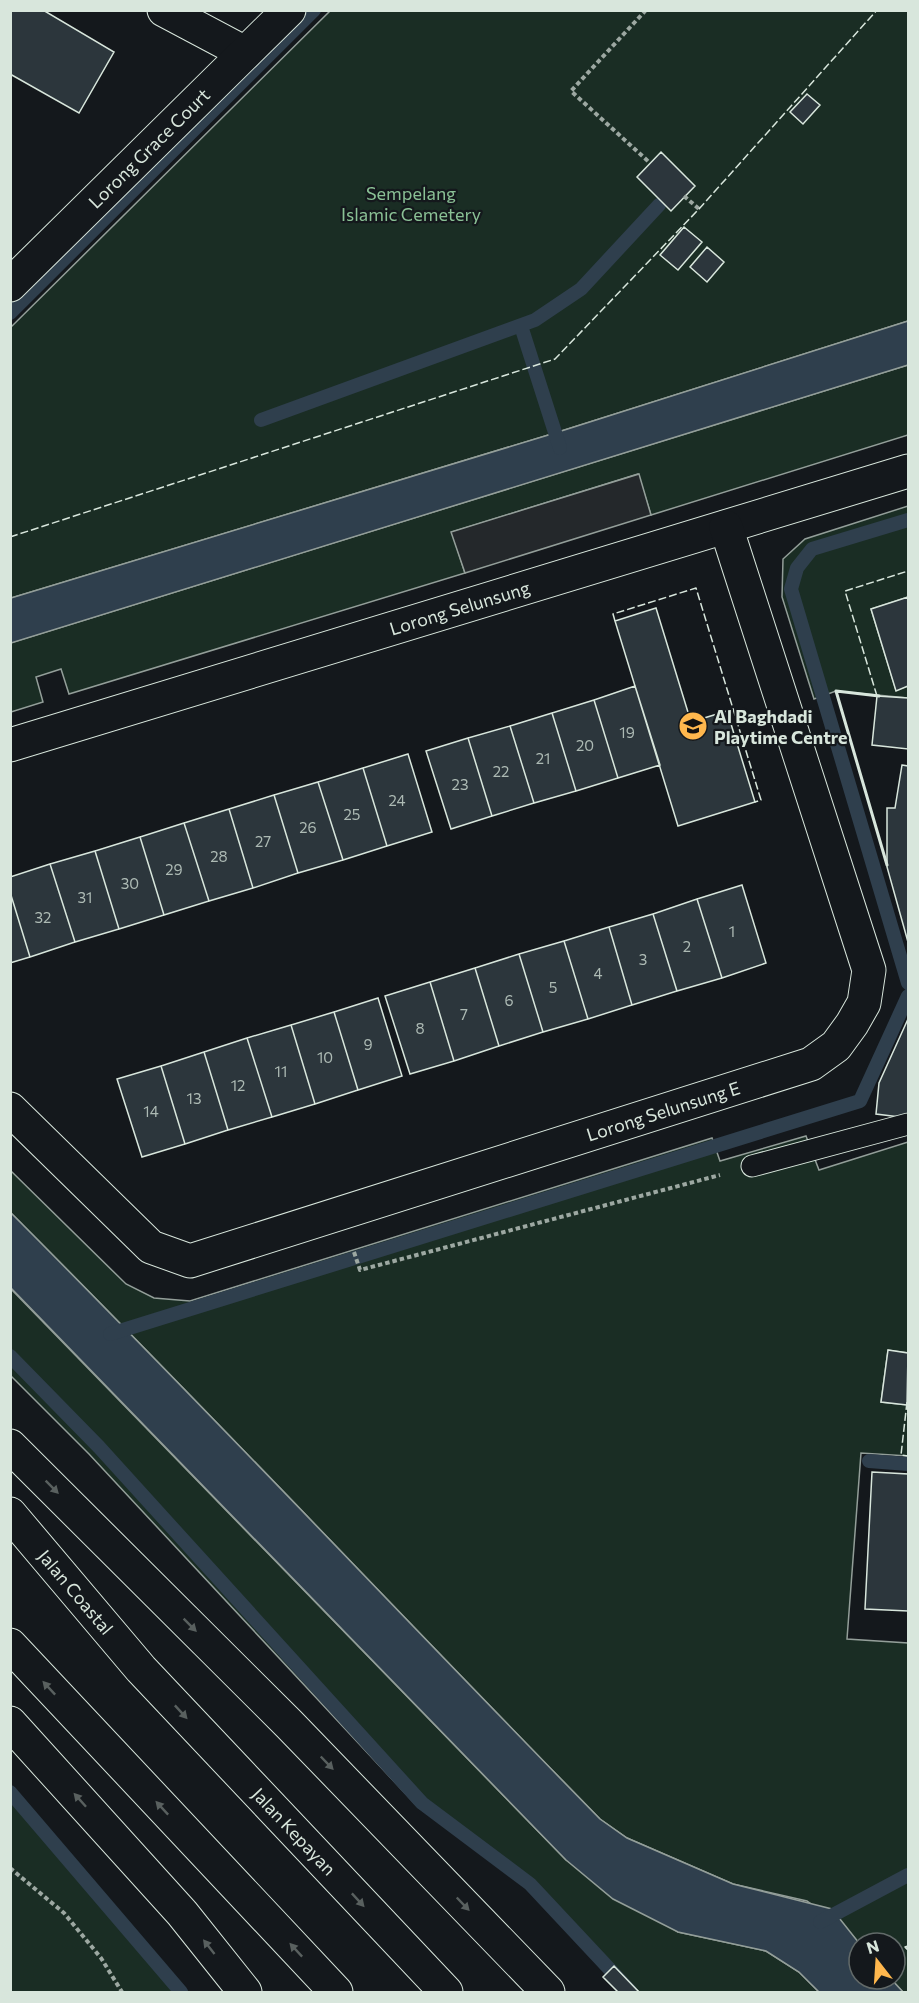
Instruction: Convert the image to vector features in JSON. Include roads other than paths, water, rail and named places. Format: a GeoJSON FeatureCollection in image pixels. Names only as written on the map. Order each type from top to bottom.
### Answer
{"type":"FeatureCollection","features":[{"type":"Feature","properties":{"kind":"main road"},"geometry":{"type":"LineString","coordinates":[[164,10],[245,53]]}},
{"type":"Feature","properties":{"kind":"main road","name":"Lorong Grace Court"},"geometry":{"type":"LineString","coordinates":[[10,285],[289,10]]}},
{"type":"Feature","properties":{"kind":"main road","name":"Lorong Selunsung"},"geometry":{"type":"LineString","coordinates":[[10,745],[909,471]]}},
{"type":"Feature","properties":{"kind":"main road","name":"Lorong Selunsung E"},"geometry":{"type":"LineString","coordinates":[[10,1109],[151,1247],[190,1261],[811,1064],[836,1046],[864,1003],[869,970],[726,527]]}},
{"type":"Feature","properties":{"kind":"main road"},"geometry":{"type":"LineString","coordinates":[[10,1446],[289,1724],[549,1992]]}},
{"type":"Feature","properties":{"kind":"main road","name":"Jalan Coastal"},"geometry":{"type":"LineString","coordinates":[[10,1514],[141,1669]]}},
{"type":"Feature","properties":{"kind":"main road"},"geometry":{"type":"LineString","coordinates":[[10,1645],[336,1992]]}},
{"type":"Feature","properties":{"kind":"main road","name":"Jalan Kepayan"},"geometry":{"type":"LineString","coordinates":[[141,1669],[446,1992]]}},
{"type":"Feature","properties":{"kind":"main road"},"geometry":{"type":"LineString","coordinates":[[10,1723],[182,1913],[245,1992]]}},
{"type":"Feature","properties":{"kind":"lane"},"geometry":{"type":"LineString","coordinates":[[752,1166],[909,1124]]}},
{"type":"Feature","properties":{"kind":"water"},"geometry":{"type":"Polygon","coordinates":[[[908,321],[908,365],[11,643],[11,598],[555,433],[908,321]]]}},
{"type":"Feature","properties":{"kind":"water"},"geometry":{"type":"Polygon","coordinates":[[[11,1213],[600,1819],[627,1838],[733,1884],[832,1909],[849,1931],[847,1931],[847,1991],[903,1992],[819,1992],[799,1972],[766,1951],[678,1932],[613,1899],[566,1860],[11,1288],[11,1213]]]}},
{"type":"Feature","properties":{"kind":"waterway"},"geometry":{"type":"LineString","coordinates":[[10,313],[314,10]]}},
{"type":"Feature","properties":{"kind":"waterway"},"geometry":{"type":"LineString","coordinates":[[261,420],[535,320],[581,289],[659,205]]}},
{"type":"Feature","properties":{"kind":"waterway"},"geometry":{"type":"LineString","coordinates":[[521,326],[560,448]]}},
{"type":"Feature","properties":{"kind":"waterway"},"geometry":{"type":"LineString","coordinates":[[908,520],[812,549],[797,568],[791,589],[908,983]]}},
{"type":"Feature","properties":{"kind":"waterway"},"geometry":{"type":"LineString","coordinates":[[110,1334],[860,1101],[908,996]]}},
{"type":"Feature","properties":{"kind":"waterway"},"geometry":{"type":"LineString","coordinates":[[10,1356],[99,1447],[422,1803],[530,1884],[631,1992]]}},
{"type":"Feature","properties":{"kind":"waterway"},"geometry":{"type":"LineString","coordinates":[[869,1461],[908,1464]]}},
{"type":"Feature","properties":{"kind":"waterway"},"geometry":{"type":"LineString","coordinates":[[10,1792],[181,1992]]}},
{"type":"Feature","properties":{"kind":"waterway"},"geometry":{"type":"LineString","coordinates":[[820,1922],[908,1875]]}},
{"type":"Feature","properties":{"kind":"place","name":"Al Baghdadi Playtime Centre"},"geometry":{"type":"Point","coordinates":[693,726]}},
{"type":"Feature","properties":{"kind":"park label","name":"Sempelang Islamic Cemetery"},"geometry":{"type":"Point","coordinates":[411,203]}}]}
